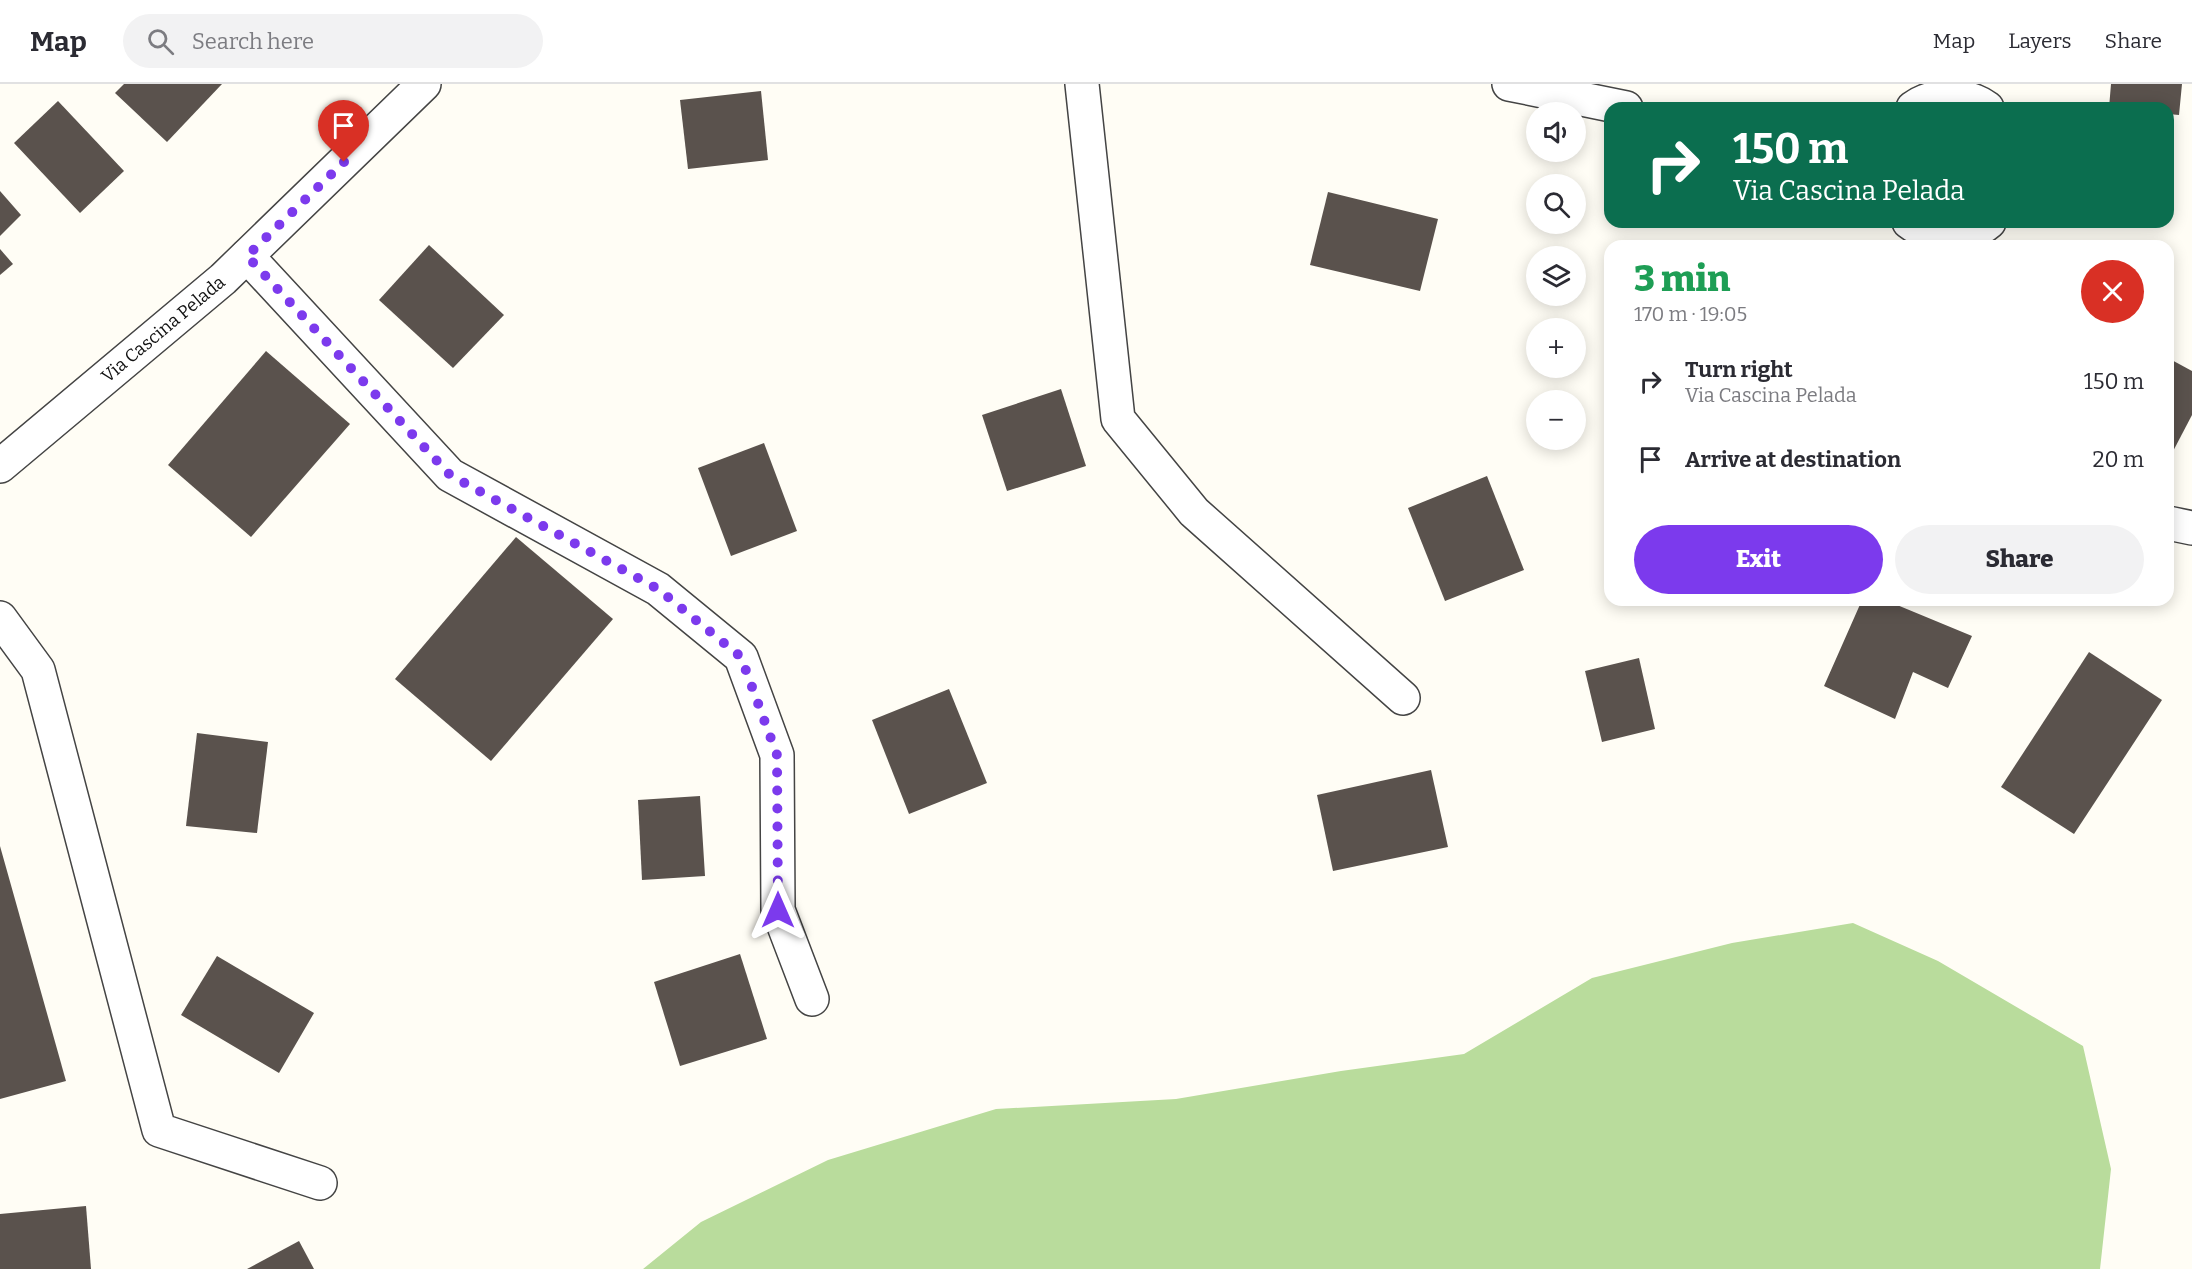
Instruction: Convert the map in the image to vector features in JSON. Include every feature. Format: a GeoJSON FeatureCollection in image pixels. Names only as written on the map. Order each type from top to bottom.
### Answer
{"type":"FeatureCollection","features":[{"type":"Feature","properties":{"kind":"street","name":"Via Cascina Pelada"},"geometry":{"type":"LineString","coordinates":[[0,466],[224,279],[424,84]]}},
{"type":"Feature","properties":{"kind":"street"},"geometry":{"type":"LineString","coordinates":[[1082,84],[1118,419],[1194,512],[1403,698]]}},
{"type":"Feature","properties":{"kind":"street"},"geometry":{"type":"LineString","coordinates":[[1509,84],[1578,91],[1609,102]]}},
{"type":"Feature","properties":{"kind":"street"},"geometry":{"type":"LineString","coordinates":[[1924,102],[1940,97],[1971,96]]}},
{"type":"Feature","properties":{"kind":"street"},"geometry":{"type":"LineString","coordinates":[[1911,232],[1963,235],[1977,228]]}},
{"type":"Feature","properties":{"kind":"street"},"geometry":{"type":"LineString","coordinates":[[247,256],[450,475],[658,589],[741,657],[777,755],[778,910],[812,999]]}},
{"type":"Feature","properties":{"kind":"street"},"geometry":{"type":"LineString","coordinates":[[2174,524],[2192,528]]}},
{"type":"Feature","properties":{"kind":"street"},"geometry":{"type":"LineString","coordinates":[[0,618],[38,670],[159,1130],[320,1183]]}},
{"type":"Feature","properties":{"kind":"green space"},"geometry":{"type":"Polygon","coordinates":[[[1853,923],[1938,961],[2083,1046],[2111,1169],[2100,1269],[643,1269],[701,1222],[828,1160],[996,1109],[1176,1099],[1341,1071],[1464,1054],[1592,978],[1732,943],[1853,923]]]}},
{"type":"Feature","properties":{"kind":"building"},"geometry":{"type":"Polygon","coordinates":[[[124,84],[222,84],[167,142],[115,93],[124,84]]]}},
{"type":"Feature","properties":{"kind":"building"},"geometry":{"type":"Polygon","coordinates":[[[2111,84],[2182,84],[2179,115],[2174,115],[2174,102],[2110,102],[2111,84]]]}},
{"type":"Feature","properties":{"kind":"building"},"geometry":{"type":"Polygon","coordinates":[[[761,91],[768,160],[688,169],[680,100],[761,91]]]}},
{"type":"Feature","properties":{"kind":"building"},"geometry":{"type":"Polygon","coordinates":[[[58,101],[124,171],[80,213],[14,143],[58,101]]]}},
{"type":"Feature","properties":{"kind":"building"},"geometry":{"type":"Polygon","coordinates":[[[0,191],[21,215],[0,236],[0,191]]]}},
{"type":"Feature","properties":{"kind":"building"},"geometry":{"type":"Polygon","coordinates":[[[1328,192],[1438,219],[1420,291],[1310,265],[1328,192]]]}},
{"type":"Feature","properties":{"kind":"building"},"geometry":{"type":"Polygon","coordinates":[[[429,245],[504,315],[453,368],[379,300],[429,245]]]}},
{"type":"Feature","properties":{"kind":"building"},"geometry":{"type":"Polygon","coordinates":[[[0,249],[13,264],[0,275],[0,249]]]}},
{"type":"Feature","properties":{"kind":"building"},"geometry":{"type":"Polygon","coordinates":[[[266,351],[350,424],[251,537],[168,465],[266,351]]]}},
{"type":"Feature","properties":{"kind":"building"},"geometry":{"type":"Polygon","coordinates":[[[2174,361],[2192,371],[2192,415],[2174,449],[2174,361]]]}},
{"type":"Feature","properties":{"kind":"building"},"geometry":{"type":"Polygon","coordinates":[[[1061,389],[1086,466],[1007,491],[982,415],[1061,389]]]}},
{"type":"Feature","properties":{"kind":"building"},"geometry":{"type":"Polygon","coordinates":[[[764,443],[797,531],[731,556],[698,468],[764,443]]]}},
{"type":"Feature","properties":{"kind":"building"},"geometry":{"type":"Polygon","coordinates":[[[1487,476],[1524,570],[1445,601],[1408,508],[1487,476]]]}},
{"type":"Feature","properties":{"kind":"building"},"geometry":{"type":"Polygon","coordinates":[[[516,537],[613,619],[491,761],[395,679],[516,537]]]}},
{"type":"Feature","properties":{"kind":"building"},"geometry":{"type":"Polygon","coordinates":[[[1859,606],[1900,606],[1972,636],[1948,688],[1913,672],[1895,719],[1824,686],[1859,606]]]}},
{"type":"Feature","properties":{"kind":"building"},"geometry":{"type":"Polygon","coordinates":[[[2089,652],[2162,700],[2074,834],[2001,787],[2089,652]]]}},
{"type":"Feature","properties":{"kind":"building"},"geometry":{"type":"Polygon","coordinates":[[[1639,658],[1655,729],[1602,742],[1585,671],[1639,658]]]}},
{"type":"Feature","properties":{"kind":"building"},"geometry":{"type":"Polygon","coordinates":[[[949,689],[987,783],[909,814],[872,720],[949,689]]]}},
{"type":"Feature","properties":{"kind":"building"},"geometry":{"type":"Polygon","coordinates":[[[197,733],[268,742],[257,833],[186,826],[197,733]]]}},
{"type":"Feature","properties":{"kind":"building"},"geometry":{"type":"Polygon","coordinates":[[[1431,770],[1448,847],[1333,871],[1317,795],[1431,770]]]}},
{"type":"Feature","properties":{"kind":"building"},"geometry":{"type":"Polygon","coordinates":[[[700,796],[705,876],[642,880],[638,800],[700,796]]]}},
{"type":"Feature","properties":{"kind":"building"},"geometry":{"type":"Polygon","coordinates":[[[0,846],[66,1081],[0,1099],[0,846]]]}},
{"type":"Feature","properties":{"kind":"building"},"geometry":{"type":"Polygon","coordinates":[[[740,954],[767,1039],[680,1066],[654,982],[740,954]]]}},
{"type":"Feature","properties":{"kind":"building"},"geometry":{"type":"Polygon","coordinates":[[[217,956],[314,1013],[279,1073],[181,1015],[217,956]]]}},
{"type":"Feature","properties":{"kind":"building"},"geometry":{"type":"Polygon","coordinates":[[[86,1206],[91,1269],[0,1269],[0,1214],[86,1206]]]}},
{"type":"Feature","properties":{"kind":"building"},"geometry":{"type":"Polygon","coordinates":[[[299,1241],[314,1269],[247,1269],[299,1241]]]}},
{"type":"Feature","properties":{"kind":"route"},"geometry":{"type":"LineString","coordinates":[[344,162],[247,256],[450,475],[658,589],[741,657],[777,755],[778,910]]}}]}
